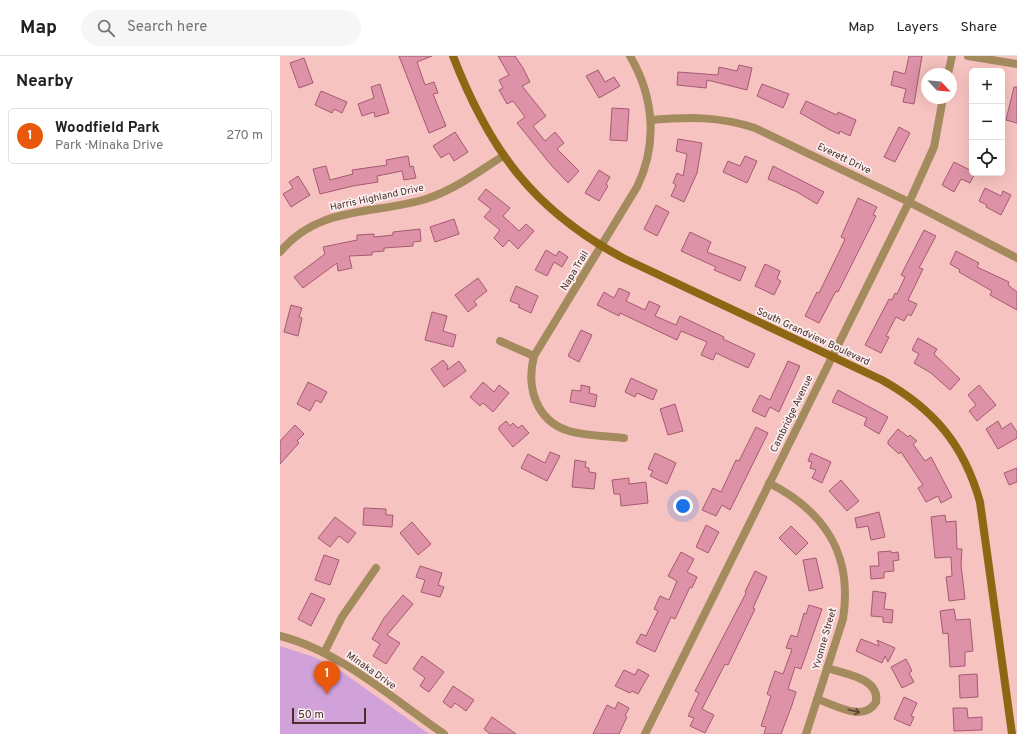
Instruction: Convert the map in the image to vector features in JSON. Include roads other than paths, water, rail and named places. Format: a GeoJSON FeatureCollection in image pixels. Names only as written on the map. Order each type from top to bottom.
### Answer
{"type":"FeatureCollection","features":[{"type":"Feature","properties":{"kind":"street","name":"South Grandview Boulevard"},"geometry":{"type":"LineString","coordinates":[[453,56],[467,93],[480,119],[503,156],[544,203],[569,224],[602,247],[901,390],[921,405],[950,436],[968,466],[976,487],[984,519],[1012,734]]}},
{"type":"Feature","properties":{"kind":"street","name":"Napa Trail"},"geometry":{"type":"LineString","coordinates":[[624,438],[570,431],[551,422],[537,405],[532,391],[530,374],[534,356],[602,247],[642,178],[649,152],[651,120],[645,87],[630,56]]}},
{"type":"Feature","properties":{"kind":"street"},"geometry":{"type":"LineString","coordinates":[[949,68],[952,56]]}},
{"type":"Feature","properties":{"kind":"street"},"geometry":{"type":"LineString","coordinates":[[968,56],[1017,64]]}},
{"type":"Feature","properties":{"kind":"street","name":"Cambridge Avenue"},"geometry":{"type":"LineString","coordinates":[[645,734],[909,202],[934,147],[942,104]]}},
{"type":"Feature","properties":{"kind":"street","name":"Everett Drive"},"geometry":{"type":"LineString","coordinates":[[651,120],[693,117],[728,120],[743,124],[774,136],[909,202],[1017,258]]}},
{"type":"Feature","properties":{"kind":"street","name":"Harris Highland Drive"},"geometry":{"type":"LineString","coordinates":[[280,252],[296,236],[311,226],[328,218],[427,199],[461,184],[503,156]]}},
{"type":"Feature","properties":{"kind":"street"},"geometry":{"type":"LineString","coordinates":[[500,341],[534,356]]}},
{"type":"Feature","properties":{"kind":"street","name":"Yvonne Street"},"geometry":{"type":"LineString","coordinates":[[769,483],[786,492],[808,508],[826,528],[840,558],[845,578],[846,600],[843,619],[806,734]]}},
{"type":"Feature","properties":{"kind":"street"},"geometry":{"type":"LineString","coordinates":[[324,653],[342,617],[376,568]]}},
{"type":"Feature","properties":{"kind":"street","name":"Minaka Drive"},"geometry":{"type":"LineString","coordinates":[[280,636],[301,642],[345,665],[444,734]]}},
{"type":"Feature","properties":{"kind":"street"},"geometry":{"type":"LineString","coordinates":[[817,699],[860,713],[871,710],[876,702],[875,689],[868,682],[827,668]]}},
{"type":"Feature","properties":{"kind":"place","name":"Woodfield Park"},"geometry":{"type":"Point","coordinates":[327,694]}}]}
